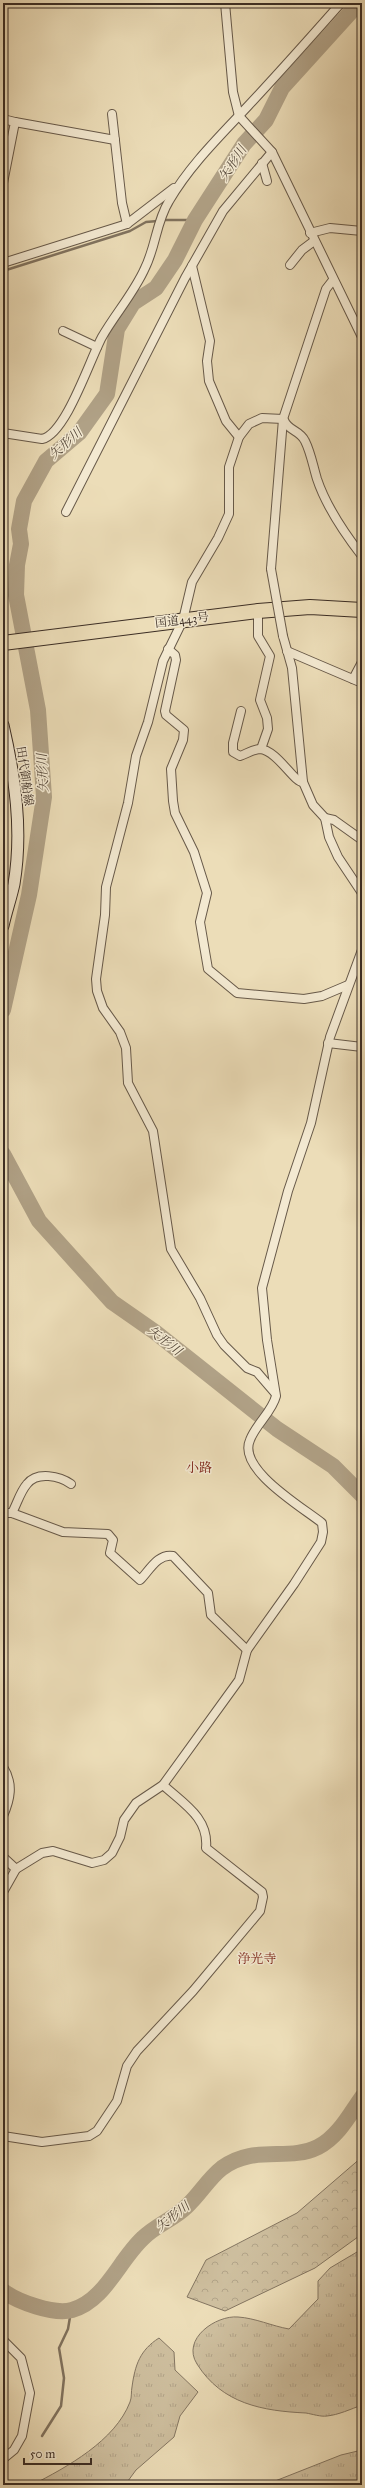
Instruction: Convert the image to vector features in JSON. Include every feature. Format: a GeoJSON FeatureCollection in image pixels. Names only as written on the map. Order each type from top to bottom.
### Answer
{"type":"FeatureCollection","features":[{"type":"Feature","properties":{"kind":"highway","name":"国道443号"},"geometry":{"type":"LineString","coordinates":[[8,643],[49,636],[258,611],[310,607],[362,610]]}},
{"type":"Feature","properties":{"kind":"main road","name":"田代御船線"},"geometry":{"type":"LineString","coordinates":[[3,725],[15,784],[18,829],[14,883],[3,926]]}},
{"type":"Feature","properties":{"kind":"street"},"geometry":{"type":"LineString","coordinates":[[225,3],[233,92],[241,118],[270,149],[362,337]]}},
{"type":"Feature","properties":{"kind":"street"},"geometry":{"type":"LineString","coordinates":[[3,432],[42,439],[49,438],[55,432],[76,395],[98,347],[144,270],[154,248],[157,224],[168,201],[218,137],[241,118],[341,3]]}},
{"type":"Feature","properties":{"kind":"street"},"geometry":{"type":"LineString","coordinates":[[112,114],[122,202],[127,224]]}},
{"type":"Feature","properties":{"kind":"street"},"geometry":{"type":"LineString","coordinates":[[3,119],[115,140]]}},
{"type":"Feature","properties":{"kind":"street"},"geometry":{"type":"LineString","coordinates":[[3,183],[15,122]]}},
{"type":"Feature","properties":{"kind":"street"},"geometry":{"type":"LineString","coordinates":[[66,512],[192,266],[223,211],[262,163],[270,149]]}},
{"type":"Feature","properties":{"kind":"street"},"geometry":{"type":"LineString","coordinates":[[262,163],[267,181]]}},
{"type":"Feature","properties":{"kind":"street"},"geometry":{"type":"LineString","coordinates":[[3,263],[127,224],[184,180]]}},
{"type":"Feature","properties":{"kind":"street"},"geometry":{"type":"LineString","coordinates":[[310,233],[330,228],[362,231]]}},
{"type":"Feature","properties":{"kind":"street"},"geometry":{"type":"LineString","coordinates":[[290,265],[302,250],[314,241]]}},
{"type":"Feature","properties":{"kind":"street"},"geometry":{"type":"LineString","coordinates":[[192,266],[210,341],[206,361],[208,382],[226,421],[239,436]]}},
{"type":"Feature","properties":{"kind":"street"},"geometry":{"type":"LineString","coordinates":[[333,280],[326,289],[283,419],[271,569],[283,636],[292,668],[302,782],[313,805],[324,818],[329,837],[338,857],[362,893]]}},
{"type":"Feature","properties":{"kind":"street"},"geometry":{"type":"LineString","coordinates":[[63,332],[98,347]]}},
{"type":"Feature","properties":{"kind":"street"},"geometry":{"type":"LineString","coordinates":[[275,1393],[257,1372],[247,1368],[224,1345],[217,1335],[200,1298],[171,1249],[153,1131],[128,1083],[126,1048],[120,1032],[103,1008],[97,991],[96,979],[105,915],[106,887],[128,803],[136,756],[168,649],[183,620],[192,582],[218,538],[229,514],[229,467],[239,436],[249,424],[262,418],[283,419]]}},
{"type":"Feature","properties":{"kind":"street"},"geometry":{"type":"LineString","coordinates":[[283,419],[287,428],[304,438],[311,454],[317,480],[338,522],[362,556]]}},
{"type":"Feature","properties":{"kind":"street"},"geometry":{"type":"LineString","coordinates":[[258,611],[258,636],[270,656],[260,700],[267,718],[268,729],[261,749]]}},
{"type":"Feature","properties":{"kind":"street"},"geometry":{"type":"LineString","coordinates":[[168,649],[176,655],[176,660],[165,711],[166,716],[182,726],[184,735],[171,769],[173,801],[175,813],[194,852],[207,893],[200,922],[208,969],[237,994],[304,998],[322,996],[348,985]]}},
{"type":"Feature","properties":{"kind":"street"},"geometry":{"type":"LineString","coordinates":[[287,651],[362,683]]}},
{"type":"Feature","properties":{"kind":"street"},"geometry":{"type":"LineString","coordinates":[[353,679],[362,662]]}},
{"type":"Feature","properties":{"kind":"street"},"geometry":{"type":"LineString","coordinates":[[241,711],[233,743],[233,752],[240,756],[261,749],[279,759],[296,780],[302,782]]}},
{"type":"Feature","properties":{"kind":"street"},"geometry":{"type":"LineString","coordinates":[[324,818],[334,820],[362,840]]}},
{"type":"Feature","properties":{"kind":"street"},"geometry":{"type":"LineString","coordinates":[[3,1892],[16,1869],[42,1852],[53,1851],[92,1863],[104,1860],[112,1853],[120,1837],[124,1820],[136,1803],[163,1785],[238,1680],[247,1650],[294,1584],[321,1542],[323,1532],[322,1523],[258,1473],[253,1466],[248,1450],[251,1437],[274,1402],[276,1396],[262,1307],[262,1288],[288,1191],[311,1123],[328,1043],[362,950]]}},
{"type":"Feature","properties":{"kind":"street"},"geometry":{"type":"LineString","coordinates":[[328,1043],[362,1047]]}},
{"type":"Feature","properties":{"kind":"street"},"geometry":{"type":"LineString","coordinates":[[12,1513],[27,1484],[32,1480],[58,1476],[70,1484]]}},
{"type":"Feature","properties":{"kind":"street"},"geometry":{"type":"LineString","coordinates":[[3,1513],[12,1513],[63,1532],[108,1534],[113,1540],[110,1553],[140,1580],[157,1560],[168,1555],[173,1556],[208,1593],[211,1616],[247,1650]]}},
{"type":"Feature","properties":{"kind":"street"},"geometry":{"type":"LineString","coordinates":[[3,1767],[8,1777],[10,1794],[3,1816]]}},
{"type":"Feature","properties":{"kind":"street"},"geometry":{"type":"LineString","coordinates":[[3,2136],[42,2142],[89,2136],[97,2130],[117,2101],[127,2066],[138,2051],[192,1991],[260,1911],[263,1898],[262,1892],[206,1848],[207,1835],[200,1818],[163,1785]]}},
{"type":"Feature","properties":{"kind":"street"},"geometry":{"type":"LineString","coordinates":[[3,1857],[16,1869]]}},
{"type":"Feature","properties":{"kind":"street"},"geometry":{"type":"LineString","coordinates":[[3,2340],[21,2358],[30,2393],[22,2436],[14,2450],[3,2458]]}},
{"type":"Feature","properties":{"kind":"green space"},"geometry":{"type":"Polygon","coordinates":[[[362,2157],[362,2234],[315,2268],[225,2311],[187,2297],[206,2260],[297,2213],[362,2157]]]}},
{"type":"Feature","properties":{"kind":"green space"},"geometry":{"type":"Polygon","coordinates":[[[362,2249],[362,2405],[340,2413],[325,2416],[274,2410],[245,2403],[231,2397],[207,2378],[197,2364],[193,2355],[197,2338],[203,2330],[211,2324],[229,2317],[251,2319],[289,2329],[318,2299],[318,2281],[330,2268],[362,2249]]]}},
{"type":"Feature","properties":{"kind":"green space"},"geometry":{"type":"Polygon","coordinates":[[[159,2338],[174,2352],[175,2370],[198,2392],[180,2416],[174,2437],[136,2470],[125,2485],[32,2485],[74,2461],[102,2441],[113,2429],[123,2416],[130,2402],[135,2372],[143,2353],[159,2338]]]}},
{"type":"Feature","properties":{"kind":"green space"},"geometry":{"type":"Polygon","coordinates":[[[362,2450],[362,2485],[265,2485],[341,2455],[362,2450]]]}},
{"type":"Feature","properties":{"kind":"waterway","name":"矢形川"},"geometry":{"type":"LineString","coordinates":[[350,3],[352,12]]}},
{"type":"Feature","properties":{"kind":"waterway","name":"矢形川"},"geometry":{"type":"LineString","coordinates":[[3,1010],[29,895],[44,797],[38,710],[16,595],[17,565],[21,544],[19,529],[24,501],[46,461],[79,433],[107,394],[117,329],[133,303],[156,288],[175,260],[195,220],[244,144],[266,120],[282,88],[359,3]]}},
{"type":"Feature","properties":{"kind":"waterway"},"geometry":{"type":"LineString","coordinates":[[163,220],[195,220]]}},
{"type":"Feature","properties":{"kind":"waterway"},"geometry":{"type":"LineString","coordinates":[[3,271],[130,231],[146,222],[158,221]]}},
{"type":"Feature","properties":{"kind":"waterway","name":"矢形川"},"geometry":{"type":"LineString","coordinates":[[3,1154],[39,1221],[112,1302],[155,1332],[277,1429],[333,1466],[362,1495]]}},
{"type":"Feature","properties":{"kind":"waterway","name":"矢形川"},"geometry":{"type":"LineString","coordinates":[[3,2291],[27,2303],[56,2311],[72,2310],[84,2305],[103,2289],[134,2247],[148,2233],[182,2211],[222,2168],[234,2161],[246,2157],[295,2153],[318,2147],[325,2143],[338,2131],[362,2097]]}},
{"type":"Feature","properties":{"kind":"waterway"},"geometry":{"type":"LineString","coordinates":[[42,2436],[61,2406],[64,2378],[59,2348],[68,2329],[71,2311]]}},
{"type":"Feature","properties":{"kind":"district","name":"小路"},"geometry":{"type":"Point","coordinates":[199,1467]}},
{"type":"Feature","properties":{"kind":"district","name":"浄光寺"},"geometry":{"type":"Point","coordinates":[257,1958]}}]}
